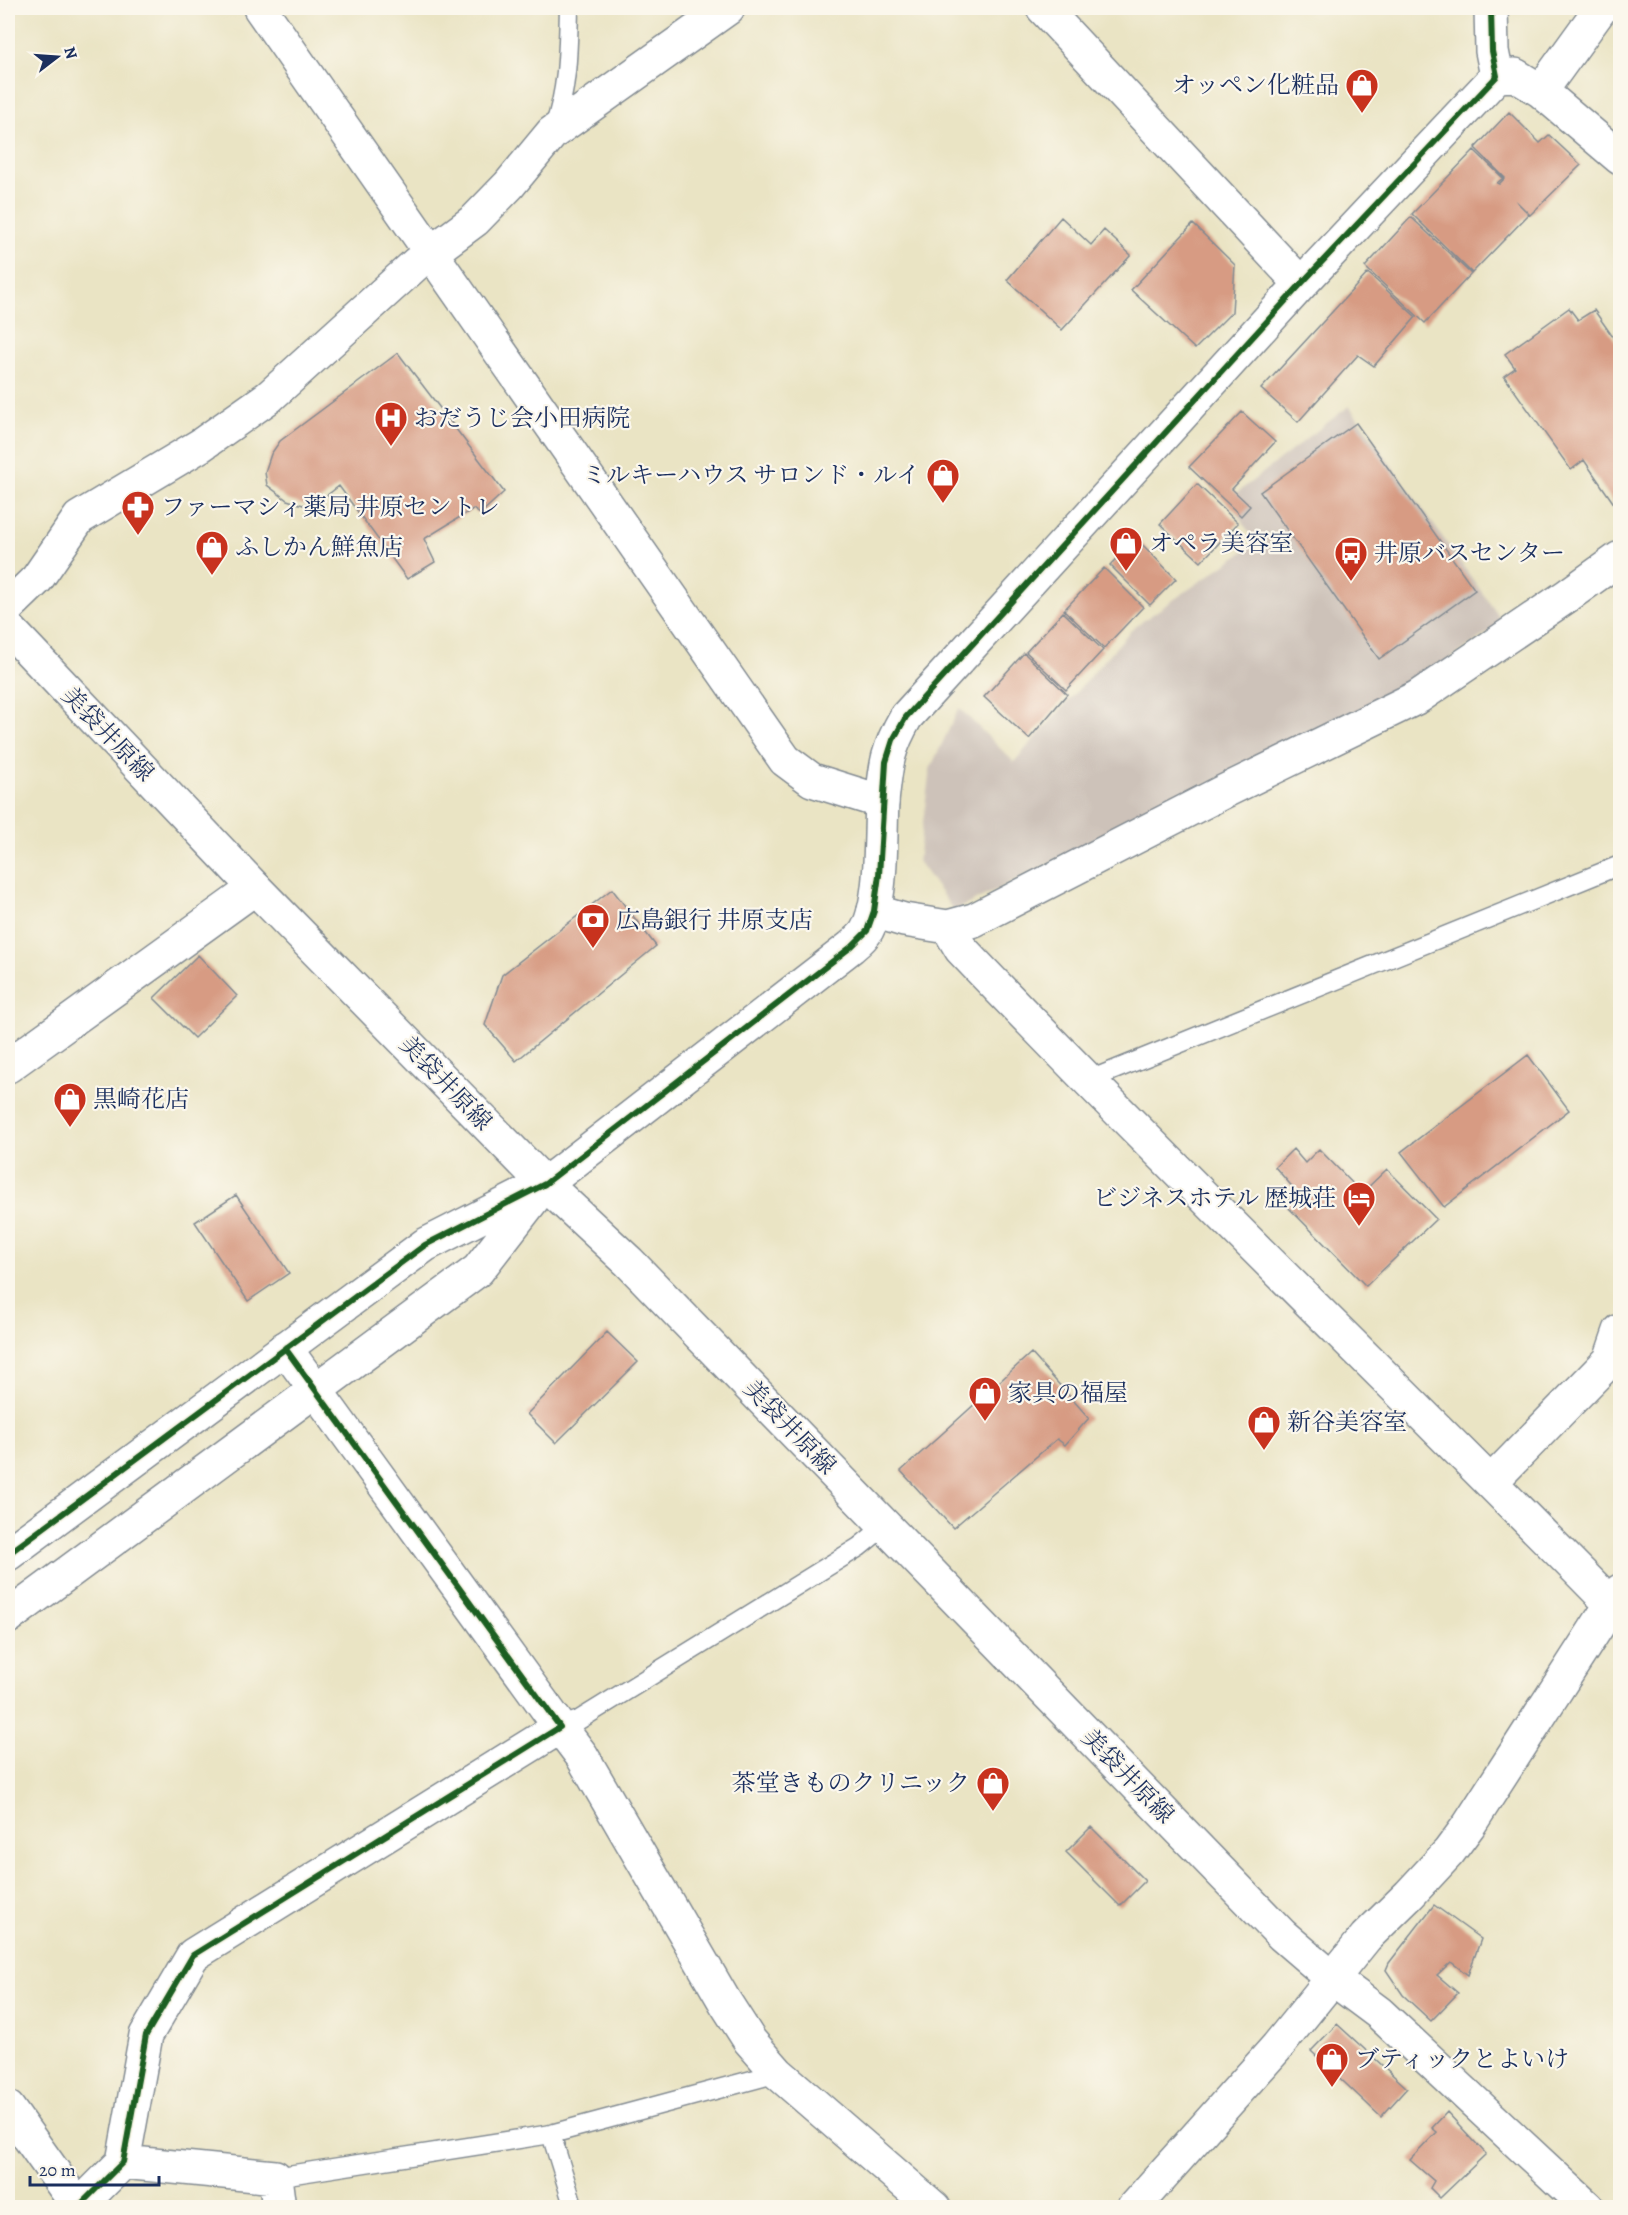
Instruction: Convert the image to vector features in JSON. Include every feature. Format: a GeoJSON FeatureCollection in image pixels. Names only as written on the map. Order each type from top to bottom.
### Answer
{"type":"FeatureCollection","features":[{"type":"Feature","properties":{"kind":"street"},"geometry":{"type":"LineString","coordinates":[[260,8],[785,760],[812,780],[882,802]]}},
{"type":"Feature","properties":{"kind":"street"},"geometry":{"type":"LineString","coordinates":[[8,607],[36,579],[79,518],[201,445],[269,397],[417,263],[475,220],[509,185],[552,133],[728,8]]}},
{"type":"Feature","properties":{"kind":"street"},"geometry":{"type":"LineString","coordinates":[[1043,8],[1301,284]]}},
{"type":"Feature","properties":{"kind":"street"},"geometry":{"type":"LineString","coordinates":[[1491,8],[1492,51],[1497,76]]}},
{"type":"Feature","properties":{"kind":"street"},"geometry":{"type":"LineString","coordinates":[[1541,91],[1600,8]]}},
{"type":"Feature","properties":{"kind":"street"},"geometry":{"type":"LineString","coordinates":[[8,1554],[425,1245],[545,1184],[851,947],[867,932],[874,911],[879,875],[886,762],[893,740],[906,717],[1301,284],[1497,76],[1515,75],[1541,91],[1620,158]]}},
{"type":"Feature","properties":{"kind":"street"},"geometry":{"type":"LineString","coordinates":[[874,911],[904,920],[948,927],[974,920],[1418,697],[1620,558]]}},
{"type":"Feature","properties":{"kind":"street","name":"美袋井原線"},"geometry":{"type":"LineString","coordinates":[[8,628],[255,888],[545,1184],[629,1262],[1282,1935],[1332,1978],[1379,2013],[1588,2208]]}},
{"type":"Feature","properties":{"kind":"street"},"geometry":{"type":"LineString","coordinates":[[8,1066],[255,888]]}},
{"type":"Feature","properties":{"kind":"street"},"geometry":{"type":"LineString","coordinates":[[948,927],[961,950],[1272,1267],[1491,1482],[1616,1598],[1470,1825],[1449,1852],[1410,1895],[1366,1936],[1277,2047],[1133,2208]]}},
{"type":"Feature","properties":{"kind":"street"},"geometry":{"type":"LineString","coordinates":[[8,1617],[478,1270],[545,1184]]}},
{"type":"Feature","properties":{"kind":"street"},"geometry":{"type":"LineString","coordinates":[[1491,1482],[1610,1360],[1620,1331]]}},
{"type":"Feature","properties":{"kind":"street"},"geometry":{"type":"LineString","coordinates":[[285,1348],[594,1777],[750,2041],[778,2073],[934,2208]]}},
{"type":"Feature","properties":{"kind":"street"},"geometry":{"type":"LineString","coordinates":[[8,2108],[78,2207],[123,2162],[146,2035],[193,1955],[560,1727]]}},
{"type":"Feature","properties":{"kind":"street"},"geometry":{"type":"LineString","coordinates":[[123,2162],[277,2192]]}},
{"type":"Feature","properties":{"kind":"lane"},"geometry":{"type":"LineString","coordinates":[[552,133],[562,107],[566,81],[569,8]]}},
{"type":"Feature","properties":{"kind":"lane"},"geometry":{"type":"LineString","coordinates":[[1087,1081],[1620,865]]}},
{"type":"Feature","properties":{"kind":"lane"},"geometry":{"type":"LineString","coordinates":[[560,1727],[589,1714],[859,1547],[886,1525]]}},
{"type":"Feature","properties":{"kind":"lane"},"geometry":{"type":"LineString","coordinates":[[277,2192],[551,2134],[778,2073]]}},
{"type":"Feature","properties":{"kind":"lane"},"geometry":{"type":"LineString","coordinates":[[551,2134],[574,2208]]}},
{"type":"Feature","properties":{"kind":"shaded area"},"geometry":{"type":"Polygon","coordinates":[[[1349,406],[1503,622],[1411,686],[1187,794],[954,911],[918,861],[930,769],[959,708],[1014,762],[1134,627],[1256,543],[1228,500],[1349,406]],[[1356,423],[1260,492],[1379,659],[1475,590],[1356,423]]]}},
{"type":"Feature","properties":{"kind":"building"},"geometry":{"type":"Polygon","coordinates":[[[1509,112],[1540,143],[1549,135],[1581,165],[1472,273],[1412,214],[1474,150],[1503,178],[1497,183],[1499,184],[1505,178],[1475,148],[1509,112]]]}},
{"type":"Feature","properties":{"kind":"building"},"geometry":{"type":"Polygon","coordinates":[[[1061,217],[1091,245],[1104,230],[1131,255],[1062,330],[1007,280],[1061,217]]]}},
{"type":"Feature","properties":{"kind":"building"},"geometry":{"type":"Polygon","coordinates":[[[1411,217],[1471,274],[1425,323],[1365,267],[1411,217]]]}},
{"type":"Feature","properties":{"kind":"building"},"geometry":{"type":"Polygon","coordinates":[[[1193,224],[1235,265],[1232,312],[1195,349],[1131,290],[1193,224]]]}},
{"type":"Feature","properties":{"kind":"building"},"geometry":{"type":"Polygon","coordinates":[[[1368,273],[1416,317],[1374,366],[1358,355],[1298,422],[1261,389],[1368,273]]]}},
{"type":"Feature","properties":{"kind":"building"},"geometry":{"type":"Polygon","coordinates":[[[1569,308],[1578,320],[1594,310],[1620,347],[1620,505],[1617,508],[1584,460],[1571,470],[1504,376],[1515,368],[1505,354],[1569,308]]]}},
{"type":"Feature","properties":{"kind":"building"},"geometry":{"type":"Polygon","coordinates":[[[398,353],[504,492],[480,514],[473,509],[424,539],[435,562],[407,579],[339,486],[322,499],[303,505],[287,500],[267,485],[265,472],[271,454],[280,441],[398,353]]]}},
{"type":"Feature","properties":{"kind":"building"},"geometry":{"type":"Polygon","coordinates":[[[1242,412],[1275,442],[1232,489],[1250,506],[1241,516],[1189,467],[1242,412]]]}},
{"type":"Feature","properties":{"kind":"building"},"geometry":{"type":"Polygon","coordinates":[[[1356,423],[1475,590],[1379,659],[1260,492],[1356,423]]]}},
{"type":"Feature","properties":{"kind":"building"},"geometry":{"type":"Polygon","coordinates":[[[1197,484],[1238,523],[1201,562],[1160,524],[1197,484]]]}},
{"type":"Feature","properties":{"kind":"building"},"geometry":{"type":"Polygon","coordinates":[[[1136,538],[1176,579],[1150,605],[1110,565],[1136,538]]]}},
{"type":"Feature","properties":{"kind":"building"},"geometry":{"type":"Polygon","coordinates":[[[1104,568],[1143,607],[1104,648],[1064,610],[1104,568]]]}},
{"type":"Feature","properties":{"kind":"building"},"geometry":{"type":"Polygon","coordinates":[[[1063,612],[1103,650],[1066,690],[1026,652],[1063,612]]]}},
{"type":"Feature","properties":{"kind":"building"},"geometry":{"type":"Polygon","coordinates":[[[1024,653],[1067,694],[1029,739],[984,697],[1024,653]]]}},
{"type":"Feature","properties":{"kind":"building"},"geometry":{"type":"Polygon","coordinates":[[[612,889],[656,946],[516,1061],[485,1025],[502,975],[612,889]]]}},
{"type":"Feature","properties":{"kind":"building"},"geometry":{"type":"Polygon","coordinates":[[[198,955],[237,996],[194,1038],[154,998],[198,955]]]}},
{"type":"Feature","properties":{"kind":"building"},"geometry":{"type":"Polygon","coordinates":[[[1528,1055],[1569,1110],[1444,1207],[1401,1152],[1528,1055]]]}},
{"type":"Feature","properties":{"kind":"building"},"geometry":{"type":"Polygon","coordinates":[[[1293,1149],[1305,1163],[1319,1149],[1362,1193],[1387,1169],[1436,1219],[1366,1286],[1284,1203],[1296,1191],[1275,1167],[1293,1149]]]}},
{"type":"Feature","properties":{"kind":"building"},"geometry":{"type":"Polygon","coordinates":[[[236,1195],[289,1273],[248,1301],[195,1222],[236,1195]]]}},
{"type":"Feature","properties":{"kind":"building"},"geometry":{"type":"Polygon","coordinates":[[[607,1332],[638,1362],[556,1443],[527,1414],[607,1332]]]}},
{"type":"Feature","properties":{"kind":"building"},"geometry":{"type":"Polygon","coordinates":[[[1031,1353],[1089,1418],[1065,1445],[1057,1439],[953,1528],[901,1471],[1031,1353]]]}},
{"type":"Feature","properties":{"kind":"building"},"geometry":{"type":"Polygon","coordinates":[[[1091,1827],[1145,1881],[1120,1906],[1066,1852],[1091,1827]]]}},
{"type":"Feature","properties":{"kind":"building"},"geometry":{"type":"Polygon","coordinates":[[[1434,1905],[1481,1939],[1468,1975],[1451,1962],[1437,1975],[1458,1993],[1431,2021],[1403,1995],[1386,1970],[1434,1905]]]}},
{"type":"Feature","properties":{"kind":"building"},"geometry":{"type":"Polygon","coordinates":[[[1337,2024],[1407,2088],[1381,2117],[1311,2051],[1337,2024]]]}},
{"type":"Feature","properties":{"kind":"building"},"geometry":{"type":"Polygon","coordinates":[[[1447,2112],[1486,2154],[1440,2198],[1430,2188],[1434,2181],[1410,2160],[1437,2132],[1432,2128],[1447,2112]]]}},
{"type":"Feature","properties":{"kind":"cycle path"},"geometry":{"type":"LineString","coordinates":[[8,1554],[425,1245],[545,1184],[851,947],[867,931],[874,911],[879,875],[886,762],[893,740],[906,717],[1301,284],[1497,76],[1492,51],[1491,8]]}},
{"type":"Feature","properties":{"kind":"cycle path"},"geometry":{"type":"LineString","coordinates":[[77,2208],[123,2162],[146,2035],[193,1955],[560,1727],[285,1348]]}},
{"type":"Feature","properties":{"kind":"place","name":"オッペン化粧品"},"geometry":{"type":"Point","coordinates":[1362,114]}},
{"type":"Feature","properties":{"kind":"place","name":"おだうじ会小田病院"},"geometry":{"type":"Point","coordinates":[391,447]}},
{"type":"Feature","properties":{"kind":"place","name":"ミルキーハウス サロンド・ルイ"},"geometry":{"type":"Point","coordinates":[943,504]}},
{"type":"Feature","properties":{"kind":"place","name":"ファーマシィ薬局 井原セントレ"},"geometry":{"type":"Point","coordinates":[138,536]}},
{"type":"Feature","properties":{"kind":"place","name":"オペラ美容室"},"geometry":{"type":"Point","coordinates":[1126,572]}},
{"type":"Feature","properties":{"kind":"place","name":"ふしかん鮮魚店"},"geometry":{"type":"Point","coordinates":[212,576]}},
{"type":"Feature","properties":{"kind":"place","name":"井原バスセンター"},"geometry":{"type":"Point","coordinates":[1351,582]}},
{"type":"Feature","properties":{"kind":"place","name":"広島銀行 井原支店"},"geometry":{"type":"Point","coordinates":[593,949]}},
{"type":"Feature","properties":{"kind":"place","name":"黒崎花店"},"geometry":{"type":"Point","coordinates":[70,1128]}},
{"type":"Feature","properties":{"kind":"place","name":"ビジネスホテル 歴城荘"},"geometry":{"type":"Point","coordinates":[1359,1227]}},
{"type":"Feature","properties":{"kind":"place","name":"家具の福屋"},"geometry":{"type":"Point","coordinates":[985,1422]}},
{"type":"Feature","properties":{"kind":"place","name":"新谷美容室"},"geometry":{"type":"Point","coordinates":[1264,1451]}},
{"type":"Feature","properties":{"kind":"place","name":"茶堂きものクリニック"},"geometry":{"type":"Point","coordinates":[993,1812]}},
{"type":"Feature","properties":{"kind":"place","name":"ブティックとよいけ"},"geometry":{"type":"Point","coordinates":[1332,2088]}}]}
